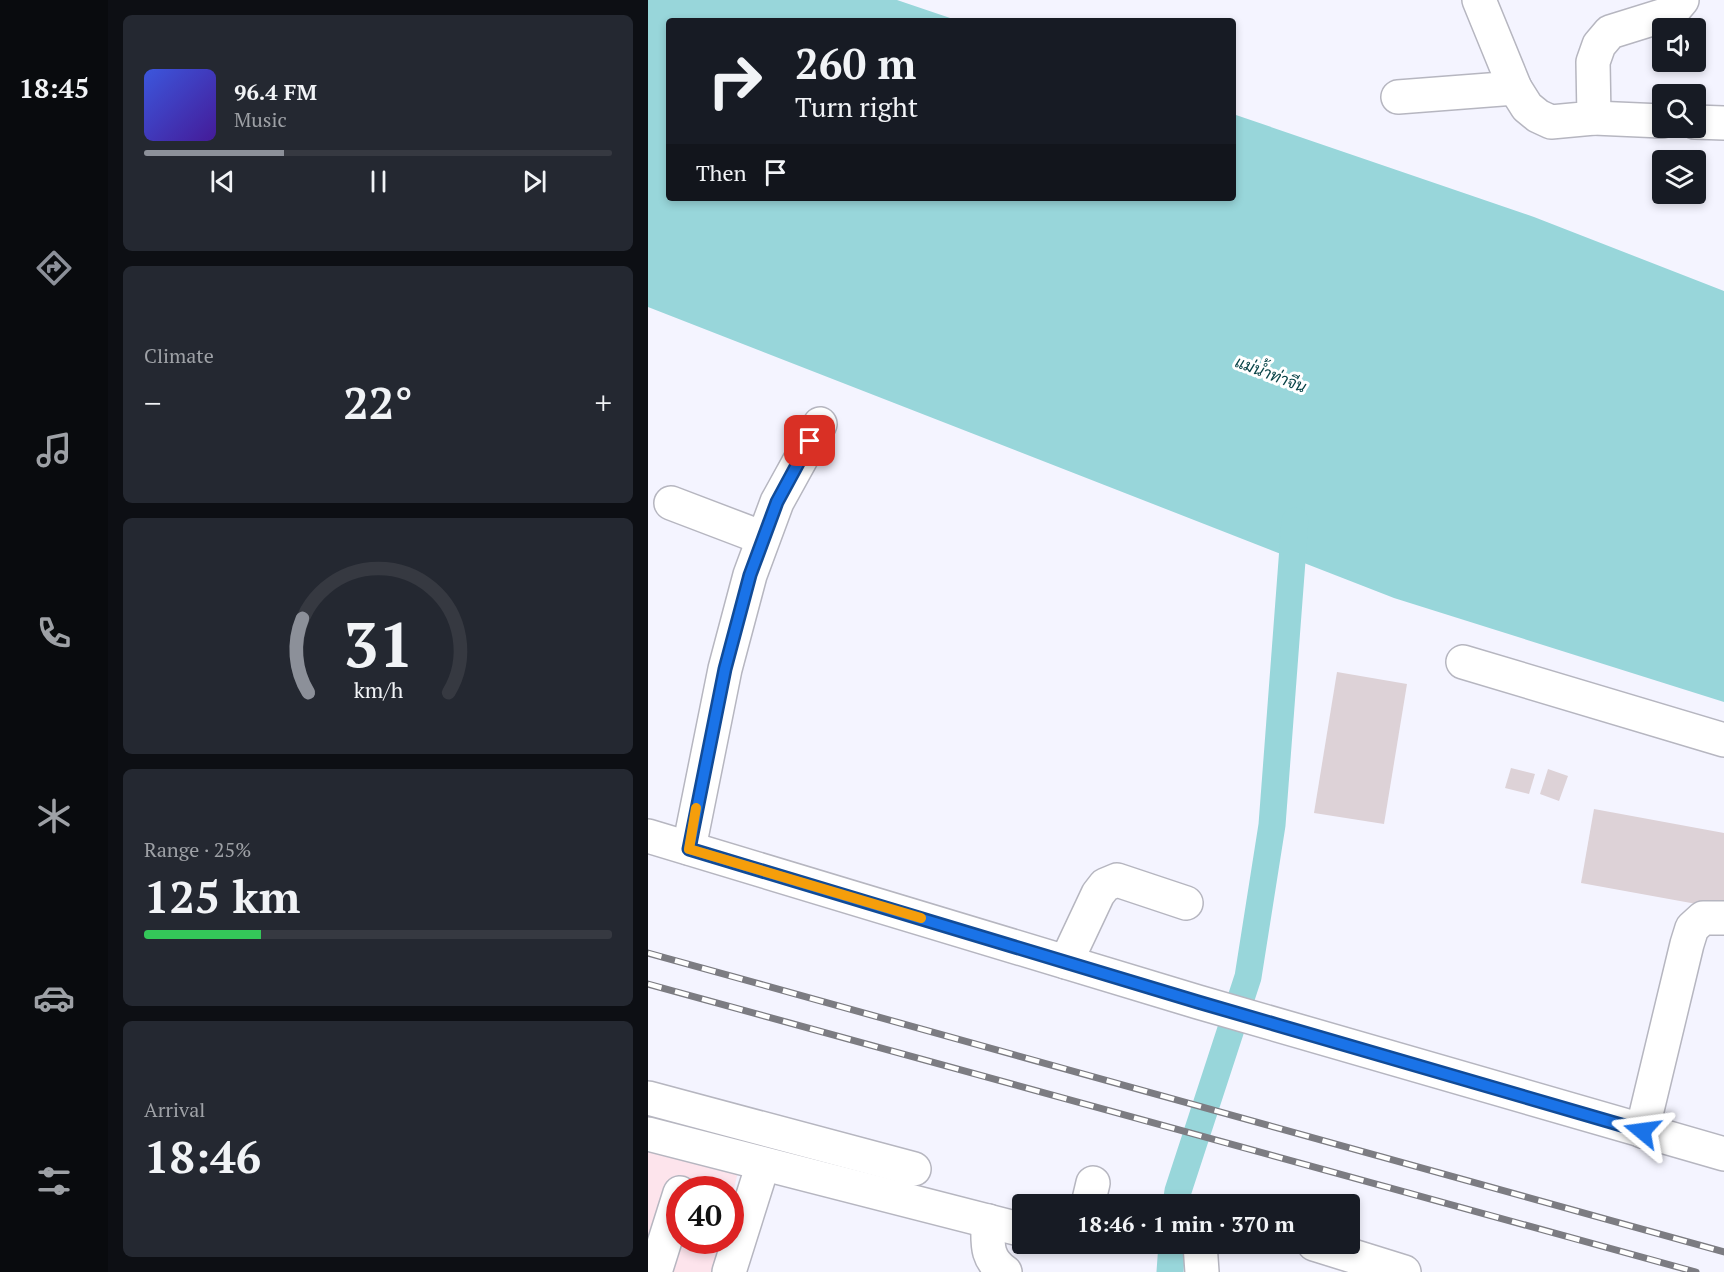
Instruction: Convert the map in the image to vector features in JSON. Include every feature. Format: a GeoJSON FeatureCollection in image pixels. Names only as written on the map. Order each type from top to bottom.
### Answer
{"type":"FeatureCollection","features":[{"type":"Feature","properties":{"kind":"street"},"geometry":{"type":"LineString","coordinates":[[1479,0],[1515,88],[1527,107],[1538,116],[1551,122],[1594,118],[1652,121]]}},
{"type":"Feature","properties":{"kind":"street"},"geometry":{"type":"LineString","coordinates":[[1594,118],[1593,62],[1599,45],[1610,32],[1671,13],[1682,0]]}},
{"type":"Feature","properties":{"kind":"street"},"geometry":{"type":"LineString","coordinates":[[1398,97],[1515,88]]}},
{"type":"Feature","properties":{"kind":"street"},"geometry":{"type":"LineString","coordinates":[[1706,122],[1724,123]]}},
{"type":"Feature","properties":{"kind":"street"},"geometry":{"type":"LineString","coordinates":[[689,849],[725,669],[750,575],[777,502],[820,424]]}},
{"type":"Feature","properties":{"kind":"street"},"geometry":{"type":"LineString","coordinates":[[671,503],[762,538]]}},
{"type":"Feature","properties":{"kind":"street"},"geometry":{"type":"LineString","coordinates":[[1463,662],[1724,740]]}},
{"type":"Feature","properties":{"kind":"street"},"geometry":{"type":"LineString","coordinates":[[648,836],[1198,1002],[1724,1154]]}},
{"type":"Feature","properties":{"kind":"street"},"geometry":{"type":"LineString","coordinates":[[1066,962],[1098,894],[1105,885],[1117,880],[1186,903]]}},
{"type":"Feature","properties":{"kind":"street"},"geometry":{"type":"LineString","coordinates":[[1642,1131],[1692,928],[1703,918],[1724,918]]}},
{"type":"Feature","properties":{"kind":"street"},"geometry":{"type":"LineString","coordinates":[[648,1098],[914,1169]]}},
{"type":"Feature","properties":{"kind":"street"},"geometry":{"type":"LineString","coordinates":[[648,1134],[1012,1227]]}},
{"type":"Feature","properties":{"kind":"street"},"geometry":{"type":"LineString","coordinates":[[685,1176],[694,1147]]}},
{"type":"Feature","properties":{"kind":"street"},"geometry":{"type":"LineString","coordinates":[[729,1272],[763,1164]]}},
{"type":"Feature","properties":{"kind":"street"},"geometry":{"type":"LineString","coordinates":[[987,1221],[988,1253],[998,1267],[1005,1272]]}},
{"type":"Feature","properties":{"kind":"street"},"geometry":{"type":"LineString","coordinates":[[655,1272],[666,1236]]}},
{"type":"Feature","properties":{"kind":"street"},"geometry":{"type":"LineString","coordinates":[[1201,1254],[1202,1272]]}},
{"type":"Feature","properties":{"kind":"street"},"geometry":{"type":"LineString","coordinates":[[1346,1254],[1404,1272]]}},
{"type":"Feature","properties":{"kind":"shaded area"},"geometry":{"type":"Polygon","coordinates":[[[648,1147],[738,1172],[737,1176],[666,1176],[666,1254],[716,1254],[711,1272],[648,1272],[648,1147]]]}},
{"type":"Feature","properties":{"kind":"water","name":"แม่น้ำท่าจีน"},"geometry":{"type":"Polygon","coordinates":[[[648,0],[897,0],[950,18],[666,18],[666,201],[1236,201],[1236,115],[1534,217],[1724,291],[1724,702],[1394,598],[648,307],[648,0]]]}},
{"type":"Feature","properties":{"kind":"building"},"geometry":{"type":"Polygon","coordinates":[[[1337,672],[1407,684],[1384,824],[1314,813],[1337,672]]]}},
{"type":"Feature","properties":{"kind":"building"},"geometry":{"type":"Polygon","coordinates":[[[1511,768],[1535,774],[1529,794],[1505,788],[1511,768]]]}},
{"type":"Feature","properties":{"kind":"building"},"geometry":{"type":"Polygon","coordinates":[[[1548,769],[1568,776],[1559,801],[1540,794],[1548,769]]]}},
{"type":"Feature","properties":{"kind":"building"},"geometry":{"type":"Polygon","coordinates":[[[1594,809],[1724,833],[1724,909],[1581,883],[1594,809]]]}},
{"type":"Feature","properties":{"kind":"waterway"},"geometry":{"type":"LineString","coordinates":[[1178,1194],[1248,977],[1272,825],[1295,521]]}},
{"type":"Feature","properties":{"kind":"waterway"},"geometry":{"type":"LineString","coordinates":[[1170,1272],[1171,1254]]}},
{"type":"Feature","properties":{"kind":"railway"},"geometry":{"type":"LineString","coordinates":[[648,953],[1724,1252]]}},
{"type":"Feature","properties":{"kind":"railway"},"geometry":{"type":"LineString","coordinates":[[648,984],[1696,1272]]}},
{"type":"Feature","properties":{"kind":"slow traffic"},"geometry":{"type":"LineString","coordinates":[[696,808],[689,849],[921,918]]}},
{"type":"Feature","properties":{"kind":"route"},"geometry":{"type":"LineString","coordinates":[[810,441],[777,502],[750,575],[725,669],[689,849],[1198,1002],[1642,1131]]}}]}
